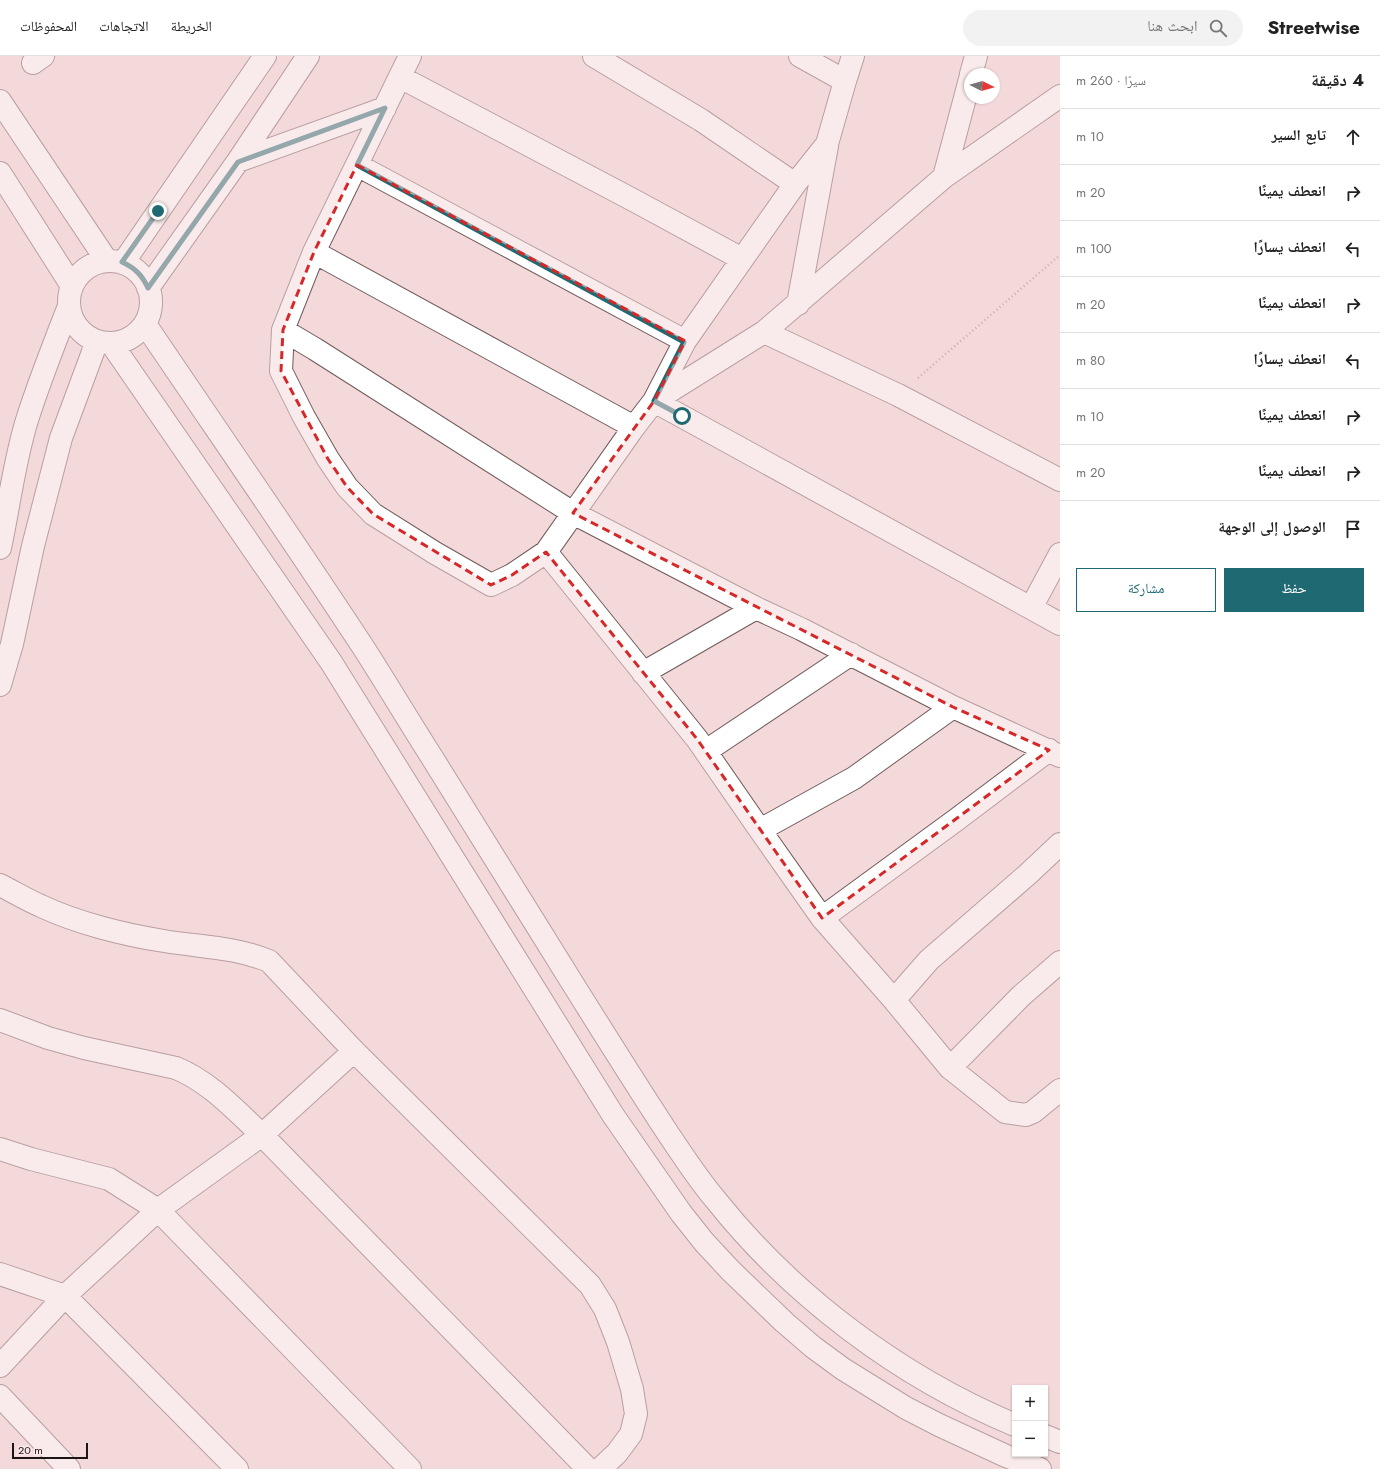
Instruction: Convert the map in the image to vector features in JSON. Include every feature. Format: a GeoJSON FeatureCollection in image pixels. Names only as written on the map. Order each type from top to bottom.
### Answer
{"type":"FeatureCollection","features":[{"type":"Feature","properties":{"kind":"street"},"geometry":{"type":"LineString","coordinates":[[115,262],[265,56]]}},
{"type":"Feature","properties":{"kind":"street"},"geometry":{"type":"LineString","coordinates":[[148,288],[238,162],[308,56]]}},
{"type":"Feature","properties":{"kind":"street"},"geometry":{"type":"LineString","coordinates":[[410,56],[314,252],[283,330],[281,371],[304,418],[328,459],[347,486],[373,514],[435,553],[492,585],[512,575],[546,552],[654,401],[684,342],[795,184],[827,144]]}},
{"type":"Feature","properties":{"kind":"street"},"geometry":{"type":"LineString","coordinates":[[594,56],[702,120],[795,184]]}},
{"type":"Feature","properties":{"kind":"street"},"geometry":{"type":"LineString","coordinates":[[800,56],[845,81]]}},
{"type":"Feature","properties":{"kind":"street"},"geometry":{"type":"LineString","coordinates":[[798,304],[827,144],[853,56]]}},
{"type":"Feature","properties":{"kind":"street"},"geometry":{"type":"LineString","coordinates":[[973,68],[976,56]]}},
{"type":"Feature","properties":{"kind":"street"},"geometry":{"type":"LineString","coordinates":[[400,76],[742,259]]}},
{"type":"Feature","properties":{"kind":"street"},"geometry":{"type":"LineString","coordinates":[[654,401],[764,332],[944,177],[1060,96]]}},
{"type":"Feature","properties":{"kind":"street"},"geometry":{"type":"LineString","coordinates":[[0,101],[115,262]]}},
{"type":"Feature","properties":{"kind":"street"},"geometry":{"type":"LineString","coordinates":[[944,177],[964,102]]}},
{"type":"Feature","properties":{"kind":"street"},"geometry":{"type":"LineString","coordinates":[[238,162],[385,108]]}},
{"type":"Feature","properties":{"kind":"street"},"geometry":{"type":"LineString","coordinates":[[357,165],[684,342]]}},
{"type":"Feature","properties":{"kind":"street"},"geometry":{"type":"LineString","coordinates":[[0,173],[70,296],[71,315],[81,332],[88,338],[104,342],[121,342],[139,332],[145,324],[151,306],[151,297],[144,279],[138,272],[115,262],[96,262],[86,268],[78,276],[70,296],[27,421],[14,472],[0,548]]}},
{"type":"Feature","properties":{"kind":"street"},"geometry":{"type":"LineString","coordinates":[[314,252],[634,427]]}},
{"type":"Feature","properties":{"kind":"street"},"geometry":{"type":"LineString","coordinates":[[145,324],[365,650],[629,1074],[688,1164],[714,1199],[773,1264],[806,1293],[869,1343],[898,1364],[930,1383],[968,1403],[1012,1423]]}},
{"type":"Feature","properties":{"kind":"street"},"geometry":{"type":"LineString","coordinates":[[283,330],[573,514],[953,707],[1055,753]]}},
{"type":"Feature","properties":{"kind":"street"},"geometry":{"type":"LineString","coordinates":[[764,332],[898,395],[1060,480]]}},
{"type":"Feature","properties":{"kind":"street"},"geometry":{"type":"LineString","coordinates":[[0,685],[12,644],[33,546],[61,438],[104,342]]}},
{"type":"Feature","properties":{"kind":"street"},"geometry":{"type":"LineString","coordinates":[[104,342],[331,662],[613,1115],[681,1213],[704,1242],[730,1270],[784,1322],[813,1347],[843,1369],[939,1426],[1006,1456],[1040,1469]]}},
{"type":"Feature","properties":{"kind":"street"},"geometry":{"type":"LineString","coordinates":[[654,401],[1060,624]]}},
{"type":"Feature","properties":{"kind":"street"},"geometry":{"type":"LineString","coordinates":[[546,552],[706,751],[822,918],[894,1000],[950,1068],[1005,1112],[1026,1115],[1033,1112],[1060,1090]]}},
{"type":"Feature","properties":{"kind":"street"},"geometry":{"type":"LineString","coordinates":[[1031,608],[1060,554]]}},
{"type":"Feature","properties":{"kind":"street"},"geometry":{"type":"LineString","coordinates":[[643,674],[756,608]]}},
{"type":"Feature","properties":{"kind":"street"},"geometry":{"type":"LineString","coordinates":[[706,751],[851,654]]}},
{"type":"Feature","properties":{"kind":"street"},"geometry":{"type":"LineString","coordinates":[[760,830],[854,778],[953,707]]}},
{"type":"Feature","properties":{"kind":"street"},"geometry":{"type":"LineString","coordinates":[[822,918],[956,820],[1055,753]]}},
{"type":"Feature","properties":{"kind":"street"},"geometry":{"type":"LineString","coordinates":[[894,1000],[930,960],[1060,844]]}},
{"type":"Feature","properties":{"kind":"street"},"geometry":{"type":"LineString","coordinates":[[0,885],[41,906],[93,926],[163,941],[253,954],[269,961],[354,1051],[590,1285],[605,1309],[618,1342],[632,1389],[636,1414],[631,1434],[617,1453],[600,1469]]}},
{"type":"Feature","properties":{"kind":"street"},"geometry":{"type":"LineString","coordinates":[[950,1068],[1021,996],[1060,962]]}},
{"type":"Feature","properties":{"kind":"street"},"geometry":{"type":"LineString","coordinates":[[0,1020],[48,1038],[84,1048],[176,1068],[205,1083],[262,1135],[588,1469]]}},
{"type":"Feature","properties":{"kind":"street"},"geometry":{"type":"LineString","coordinates":[[0,1366],[65,1296],[158,1210],[262,1135],[354,1051]]}},
{"type":"Feature","properties":{"kind":"street"},"geometry":{"type":"LineString","coordinates":[[0,1149],[31,1159],[109,1179],[158,1210],[410,1469]]}},
{"type":"Feature","properties":{"kind":"street"},"geometry":{"type":"LineString","coordinates":[[0,1274],[65,1296],[237,1469]]}},
{"type":"Feature","properties":{"kind":"street"},"geometry":{"type":"LineString","coordinates":[[0,1396],[69,1469]]}},
{"type":"Feature","properties":{"kind":"street"},"geometry":{"type":"LineString","coordinates":[[1048,1437],[1060,1442]]}},
{"type":"Feature","properties":{"kind":"path"},"geometry":{"type":"LineString","coordinates":[[898,395],[1060,255]]}},
{"type":"Feature","properties":{"kind":"highlighted area"},"geometry":{"type":"Polygon","coordinates":[[[357,165],[685,341],[654,401],[573,513],[953,707],[1049,750],[822,918],[697,739],[546,552],[512,575],[491,585],[373,514],[347,487],[328,459],[281,371],[283,330],[314,252],[357,165]]]}},
{"type":"Feature","properties":{"kind":"route"},"geometry":{"type":"LineString","coordinates":[[158,211],[122,262],[131,266],[138,272],[144,279],[148,288],[238,162],[385,108],[357,165],[582,285],[684,342],[654,401],[682,416]]}}]}
